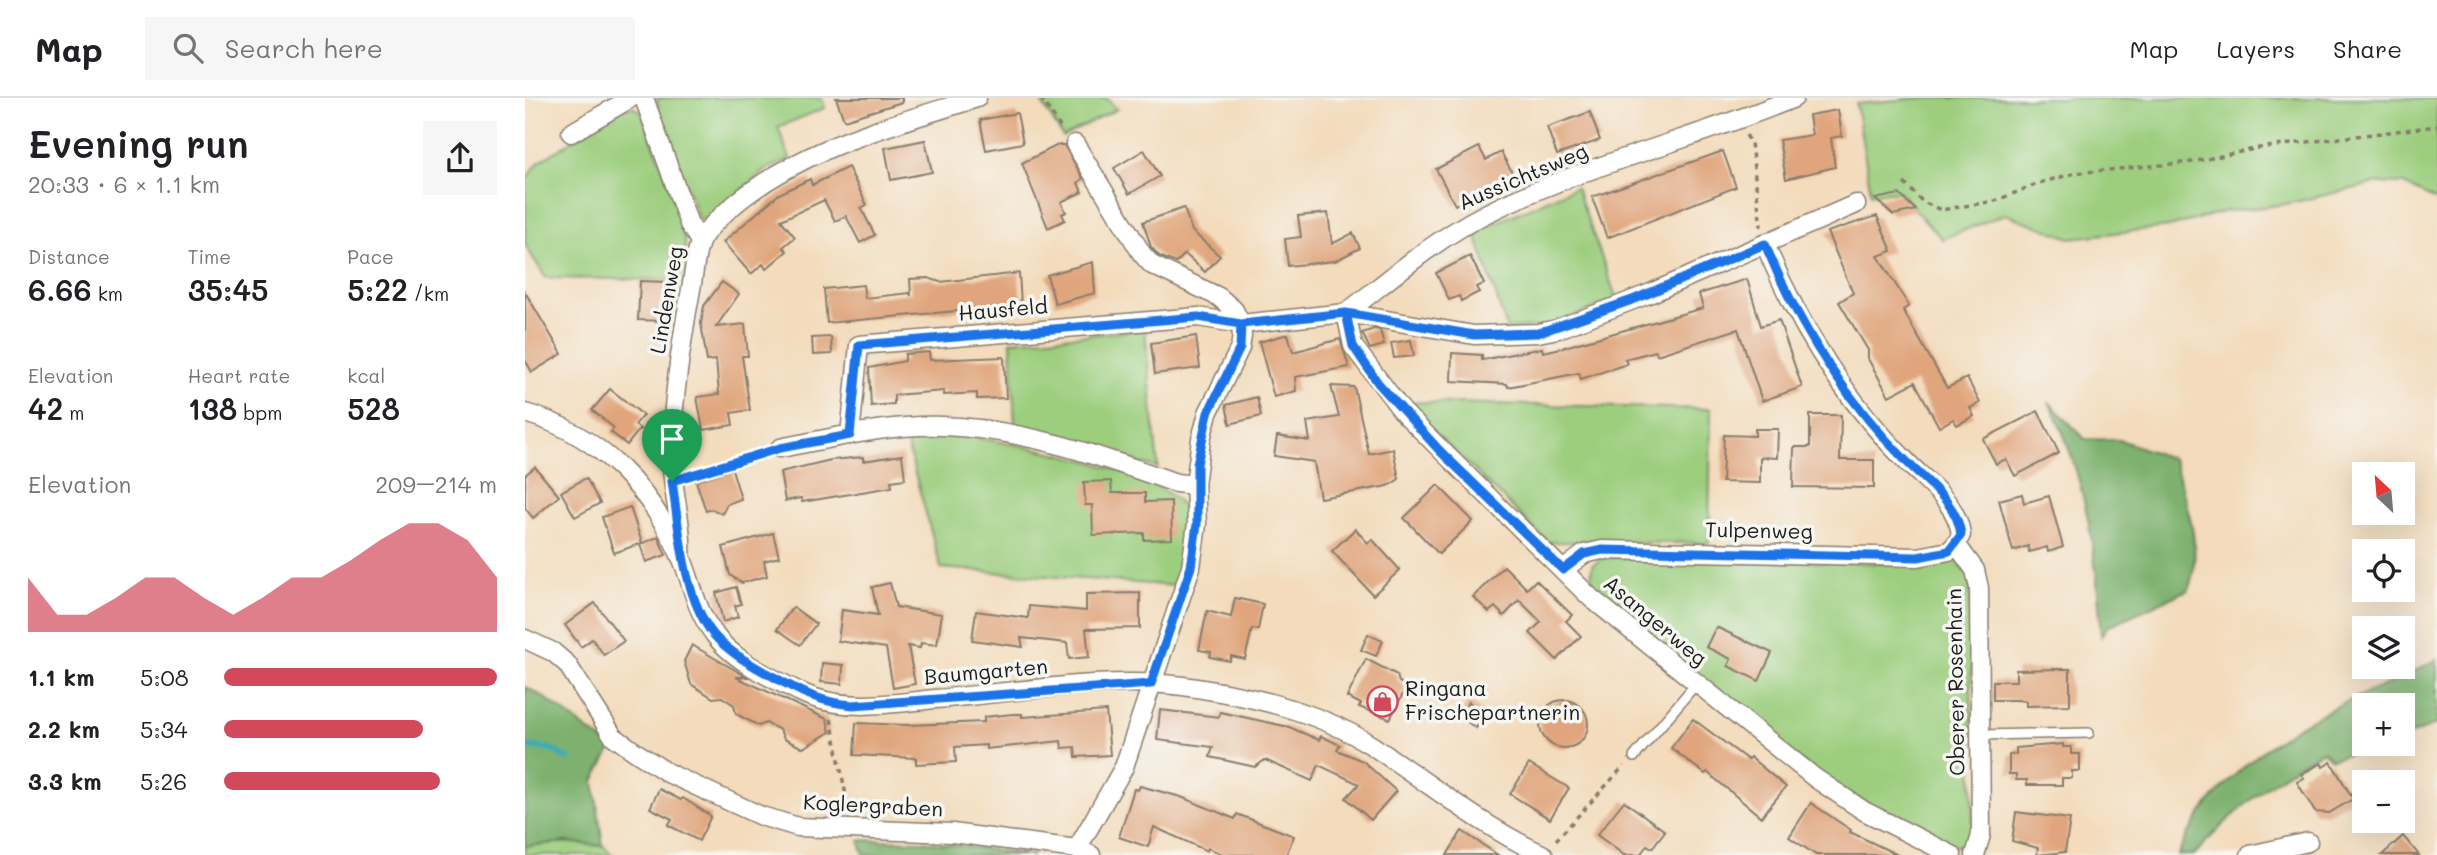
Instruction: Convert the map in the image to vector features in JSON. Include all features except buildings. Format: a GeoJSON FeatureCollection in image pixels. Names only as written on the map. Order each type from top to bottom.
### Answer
{"type":"FeatureCollection","features":[{"type":"Feature","properties":{"kind":"street"},"geometry":{"type":"LineString","coordinates":[[571,133],[631,98]]}},
{"type":"Feature","properties":{"kind":"street"},"geometry":{"type":"LineString","coordinates":[[644,98],[689,224],[700,241]]}},
{"type":"Feature","properties":{"kind":"street","name":"Lindenweg"},"geometry":{"type":"LineString","coordinates":[[681,557],[682,537],[672,481],[676,379],[700,241],[720,217],[743,197],[781,171],[861,135],[977,98]]}},
{"type":"Feature","properties":{"kind":"street","name":"Aussichtsweg"},"geometry":{"type":"LineString","coordinates":[[1346,313],[1449,234],[1484,215],[1531,193],[1739,121],[1794,98]]}},
{"type":"Feature","properties":{"kind":"street"},"geometry":{"type":"LineString","coordinates":[[1075,144],[1142,254],[1152,265],[1219,297],[1234,310],[1241,324],[1240,348],[1208,413],[1195,485],[1197,524],[1191,567],[1124,767],[1084,852]]}},
{"type":"Feature","properties":{"kind":"street"},"geometry":{"type":"LineString","coordinates":[[1241,324],[1346,313],[1474,335],[1538,333],[1635,299],[1856,204]]}},
{"type":"Feature","properties":{"kind":"street"},"geometry":{"type":"LineString","coordinates":[[1765,244],[1794,310],[1825,365],[1872,425],[1954,510],[1961,535],[1956,544]]}},
{"type":"Feature","properties":{"kind":"street","name":"Asangerweg"},"geometry":{"type":"LineString","coordinates":[[1346,313],[1353,346],[1378,383],[1440,451],[1563,570],[1695,685],[1843,798],[1952,855]]}},
{"type":"Feature","properties":{"kind":"street","name":"Hausfeld"},"geometry":{"type":"LineString","coordinates":[[850,435],[859,345],[1198,317],[1241,324]]}},
{"type":"Feature","properties":{"kind":"street","name":"Baumgarten"},"geometry":{"type":"LineString","coordinates":[[525,413],[572,431],[597,445],[619,464],[652,505],[681,557],[701,612],[713,633],[730,650],[803,694],[830,703],[873,705],[1112,684],[1151,684],[1237,695],[1334,726],[1370,745],[1446,798],[1538,854]]}},
{"type":"Feature","properties":{"kind":"street"},"geometry":{"type":"LineString","coordinates":[[780,448],[850,435],[943,426],[1015,434],[1060,444],[1175,483],[1195,485]]}},
{"type":"Feature","properties":{"kind":"street","name":"Tulpenweg"},"geometry":{"type":"LineString","coordinates":[[1563,570],[1584,554],[1602,550],[1918,557],[1949,551],[1956,544]]}},
{"type":"Feature","properties":{"kind":"street","name":"Oberer Rosenhain"},"geometry":{"type":"LineString","coordinates":[[1956,544],[1975,570],[1979,588],[1981,835],[1975,855]]}},
{"type":"Feature","properties":{"kind":"street","name":"Koglergraben"},"geometry":{"type":"LineString","coordinates":[[525,639],[553,652],[567,664],[613,736],[668,774],[761,816],[798,827],[951,833],[1084,852]]}},
{"type":"Feature","properties":{"kind":"street"},"geometry":{"type":"LineString","coordinates":[[2250,855],[2308,842]]}},
{"type":"Feature","properties":{"kind":"lane"},"geometry":{"type":"LineString","coordinates":[[1634,757],[1695,685]]}},
{"type":"Feature","properties":{"kind":"lane"},"geometry":{"type":"LineString","coordinates":[[1980,735],[2089,733]]}},
{"type":"Feature","properties":{"kind":"path"},"geometry":{"type":"LineString","coordinates":[[1041,98],[1069,140],[1075,144]]}},
{"type":"Feature","properties":{"kind":"path"},"geometry":{"type":"LineString","coordinates":[[1739,121],[1751,143],[1765,244]]}},
{"type":"Feature","properties":{"kind":"path"},"geometry":{"type":"LineString","coordinates":[[1904,183],[1923,202],[1941,210],[1996,201],[2039,183],[2076,173],[2192,162],[2259,148],[2437,126]]}},
{"type":"Feature","properties":{"kind":"path"},"geometry":{"type":"LineString","coordinates":[[672,481],[780,448]]}},
{"type":"Feature","properties":{"kind":"path"},"geometry":{"type":"LineString","coordinates":[[830,703],[853,831]]}},
{"type":"Feature","properties":{"kind":"path"},"geometry":{"type":"LineString","coordinates":[[1538,854],[1543,842],[1558,839],[1634,757]]}},
{"type":"Feature","properties":{"kind":"green space"},"geometry":{"type":"Polygon","coordinates":[[[657,98],[822,98],[825,108],[778,127],[790,159],[765,170],[711,218],[699,220],[658,110],[657,98]]]}},
{"type":"Feature","properties":{"kind":"green space"},"geometry":{"type":"Polygon","coordinates":[[[1039,98],[1106,98],[1117,109],[1063,137],[1039,98]]]}},
{"type":"Feature","properties":{"kind":"green space"},"geometry":{"type":"Polygon","coordinates":[[[1918,98],[2437,98],[2437,201],[2404,184],[2377,183],[2286,204],[2223,212],[2169,227],[2070,238],[2005,214],[1942,239],[1898,191],[1871,194],[1856,104],[1918,98]]]}},
{"type":"Feature","properties":{"kind":"green space"},"geometry":{"type":"Polygon","coordinates":[[[625,107],[634,107],[641,112],[673,194],[684,237],[686,280],[546,278],[525,245],[525,180],[539,162],[625,107]]]}},
{"type":"Feature","properties":{"kind":"green space"},"geometry":{"type":"Polygon","coordinates":[[[1576,187],[1617,300],[1546,326],[1507,329],[1475,232],[1576,187]]]}},
{"type":"Feature","properties":{"kind":"green space"},"geometry":{"type":"Polygon","coordinates":[[[1145,330],[1158,468],[1015,428],[1011,341],[1145,330]]]}},
{"type":"Feature","properties":{"kind":"green space"},"geometry":{"type":"Polygon","coordinates":[[[1404,402],[1711,409],[1709,543],[1548,542],[1404,402]]]}},
{"type":"Feature","properties":{"kind":"green space"},"geometry":{"type":"Polygon","coordinates":[[[2049,402],[2085,439],[2120,440],[2173,459],[2188,507],[2195,557],[2188,590],[2108,626],[2101,636],[2093,546],[2081,487],[2062,430],[2049,402]]]}},
{"type":"Feature","properties":{"kind":"green space"},"geometry":{"type":"Polygon","coordinates":[[[943,434],[998,441],[1072,457],[1143,480],[1168,493],[1183,508],[1188,526],[1186,547],[1175,586],[941,568],[905,437],[943,434]]]}},
{"type":"Feature","properties":{"kind":"green space"},"geometry":{"type":"Polygon","coordinates":[[[1604,557],[1911,564],[1956,560],[1970,578],[1973,830],[1968,841],[1963,845],[1951,846],[1883,812],[1819,774],[1760,731],[1591,587],[1592,565],[1604,557]]]}},
{"type":"Feature","properties":{"kind":"green space"},"geometry":{"type":"Polygon","coordinates":[[[2437,659],[2437,724],[2415,733],[2415,693],[2367,693],[2398,679],[2415,679],[2415,671],[2437,659]]]}},
{"type":"Feature","properties":{"kind":"green space"},"geometry":{"type":"Polygon","coordinates":[[[525,687],[613,746],[594,781],[603,846],[566,842],[525,846],[525,687]]]}},
{"type":"Feature","properties":{"kind":"green space"},"geometry":{"type":"Polygon","coordinates":[[[2352,699],[2352,753],[2331,759],[2323,751],[2305,761],[2254,797],[2194,855],[2178,855],[2205,808],[2243,768],[2287,734],[2352,699]]]}},
{"type":"Feature","properties":{"kind":"green space"},"geometry":{"type":"Polygon","coordinates":[[[859,840],[921,841],[1034,855],[864,855],[859,840]]]}},
{"type":"Feature","properties":{"kind":"green space"},"geometry":{"type":"Polygon","coordinates":[[[566,842],[603,846],[613,855],[525,855],[525,846],[566,842]]]}},
{"type":"Feature","properties":{"kind":"waterway"},"geometry":{"type":"LineString","coordinates":[[525,746],[551,749],[568,759]]}},
{"type":"Feature","properties":{"kind":"place","name":"Ringana Frischepartnerin"},"geometry":{"type":"Point","coordinates":[1382,701]}},
{"type":"Feature","properties":{"kind":"route"},"geometry":{"type":"LineString","coordinates":[[672,481],[682,537],[681,557],[701,612],[713,633],[730,650],[803,694],[830,703],[853,705],[1112,684],[1151,684],[1191,567],[1197,524],[1195,485],[1201,439],[1208,413],[1240,348],[1241,324],[1346,313],[1353,346],[1378,383],[1440,451],[1563,570],[1584,554],[1602,550],[1918,557],[1949,551],[1961,535],[1954,510],[1872,425],[1825,365],[1794,310],[1765,244],[1745,255],[1558,329],[1512,336],[1437,330],[1346,313],[1241,324],[1198,317],[859,345],[850,435],[780,448],[672,481]]}}]}
